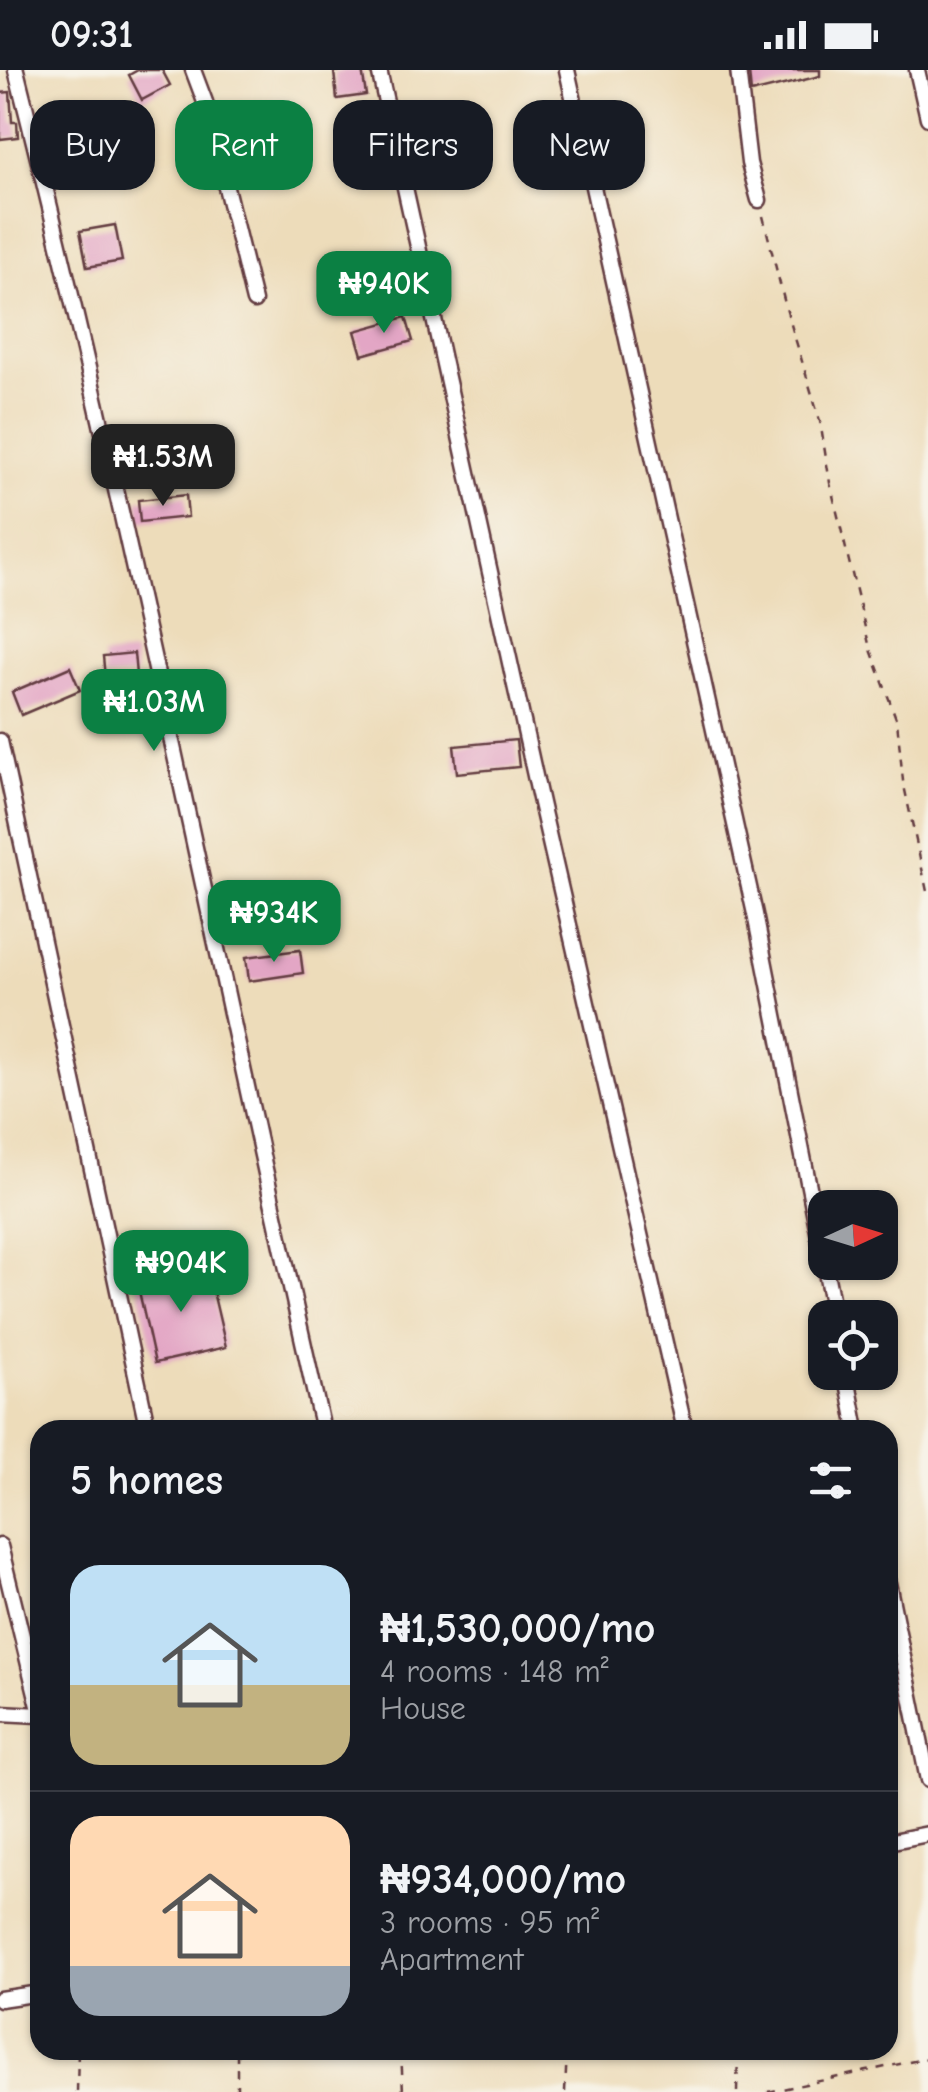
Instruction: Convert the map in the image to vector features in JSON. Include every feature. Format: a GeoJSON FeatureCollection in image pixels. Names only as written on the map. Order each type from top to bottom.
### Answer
{"type":"FeatureCollection","features":[{"type":"Feature","properties":{"kind":"street"},"geometry":{"type":"LineString","coordinates":[[16,70],[70,282],[156,657],[258,1145],[321,1420]]}},
{"type":"Feature","properties":{"kind":"street"},"geometry":{"type":"LineString","coordinates":[[194,70],[254,301]]}},
{"type":"Feature","properties":{"kind":"street"},"geometry":{"type":"LineString","coordinates":[[379,70],[540,802],[683,1420]]}},
{"type":"Feature","properties":{"kind":"street"},"geometry":{"type":"LineString","coordinates":[[567,70],[756,914],[831,1300]]}},
{"type":"Feature","properties":{"kind":"street"},"geometry":{"type":"LineString","coordinates":[[738,70],[749,162],[759,200]]}},
{"type":"Feature","properties":{"kind":"street"},"geometry":{"type":"LineString","coordinates":[[917,70],[928,118]]}},
{"type":"Feature","properties":{"kind":"street"},"geometry":{"type":"LineString","coordinates":[[0,741],[146,1420]]}},
{"type":"Feature","properties":{"kind":"street"},"geometry":{"type":"LineString","coordinates":[[849,1390],[855,1420]]}},
{"type":"Feature","properties":{"kind":"street"},"geometry":{"type":"LineString","coordinates":[[0,1546],[30,1671]]}},
{"type":"Feature","properties":{"kind":"street"},"geometry":{"type":"LineString","coordinates":[[898,1632],[928,1780]]}},
{"type":"Feature","properties":{"kind":"street"},"geometry":{"type":"LineString","coordinates":[[0,1714],[30,1713]]}},
{"type":"Feature","properties":{"kind":"street"},"geometry":{"type":"LineString","coordinates":[[898,1840],[928,1834]]}},
{"type":"Feature","properties":{"kind":"street"},"geometry":{"type":"LineString","coordinates":[[0,1999],[30,1994]]}},
{"type":"Feature","properties":{"kind":"path"},"geometry":{"type":"LineString","coordinates":[[759,200],[820,421],[830,483],[869,644],[896,721],[903,781],[928,896]]}},
{"type":"Feature","properties":{"kind":"path"},"geometry":{"type":"LineString","coordinates":[[768,2092],[928,2058]]}},
{"type":"Feature","properties":{"kind":"path"},"geometry":{"type":"LineString","coordinates":[[77,2092],[78,2060]]}},
{"type":"Feature","properties":{"kind":"path"},"geometry":{"type":"LineString","coordinates":[[237,2060],[237,2092]]}},
{"type":"Feature","properties":{"kind":"path"},"geometry":{"type":"LineString","coordinates":[[401,2060],[403,2092]]}},
{"type":"Feature","properties":{"kind":"path"},"geometry":{"type":"LineString","coordinates":[[565,2092],[567,2060]]}},
{"type":"Feature","properties":{"kind":"path"},"geometry":{"type":"LineString","coordinates":[[737,2092],[738,2060]]}},
{"type":"Feature","properties":{"kind":"building"},"geometry":{"type":"Polygon","coordinates":[[[138,70],[162,70],[170,85],[142,100],[129,75],[138,70]]]}},
{"type":"Feature","properties":{"kind":"building"},"geometry":{"type":"Polygon","coordinates":[[[362,70],[366,95],[337,99],[334,72],[362,70]]]}},
{"type":"Feature","properties":{"kind":"building"},"geometry":{"type":"Polygon","coordinates":[[[820,70],[820,76],[751,93],[749,72],[820,70]]]}},
{"type":"Feature","properties":{"kind":"building"},"geometry":{"type":"Polygon","coordinates":[[[10,92],[12,122],[17,122],[18,137],[0,139],[0,93],[10,92]]]}},
{"type":"Feature","properties":{"kind":"building"},"geometry":{"type":"Polygon","coordinates":[[[115,225],[122,261],[87,267],[80,231],[115,225]]]}},
{"type":"Feature","properties":{"kind":"building"},"geometry":{"type":"Polygon","coordinates":[[[406,317],[413,341],[362,355],[355,331],[406,317]]]}},
{"type":"Feature","properties":{"kind":"building"},"geometry":{"type":"Polygon","coordinates":[[[186,495],[188,517],[140,522],[138,500],[186,495]]]}},
{"type":"Feature","properties":{"kind":"building"},"geometry":{"type":"Polygon","coordinates":[[[134,653],[136,675],[105,678],[103,656],[134,653]]]}},
{"type":"Feature","properties":{"kind":"building"},"geometry":{"type":"Polygon","coordinates":[[[70,667],[80,690],[21,715],[12,692],[70,667]]]}},
{"type":"Feature","properties":{"kind":"building"},"geometry":{"type":"Polygon","coordinates":[[[516,740],[519,767],[457,773],[454,746],[516,740]]]}},
{"type":"Feature","properties":{"kind":"building"},"geometry":{"type":"Polygon","coordinates":[[[300,950],[303,973],[249,981],[246,957],[300,950]]]}},
{"type":"Feature","properties":{"kind":"building"},"geometry":{"type":"Polygon","coordinates":[[[207,1266],[226,1347],[155,1363],[137,1282],[207,1266]]]}}]}
